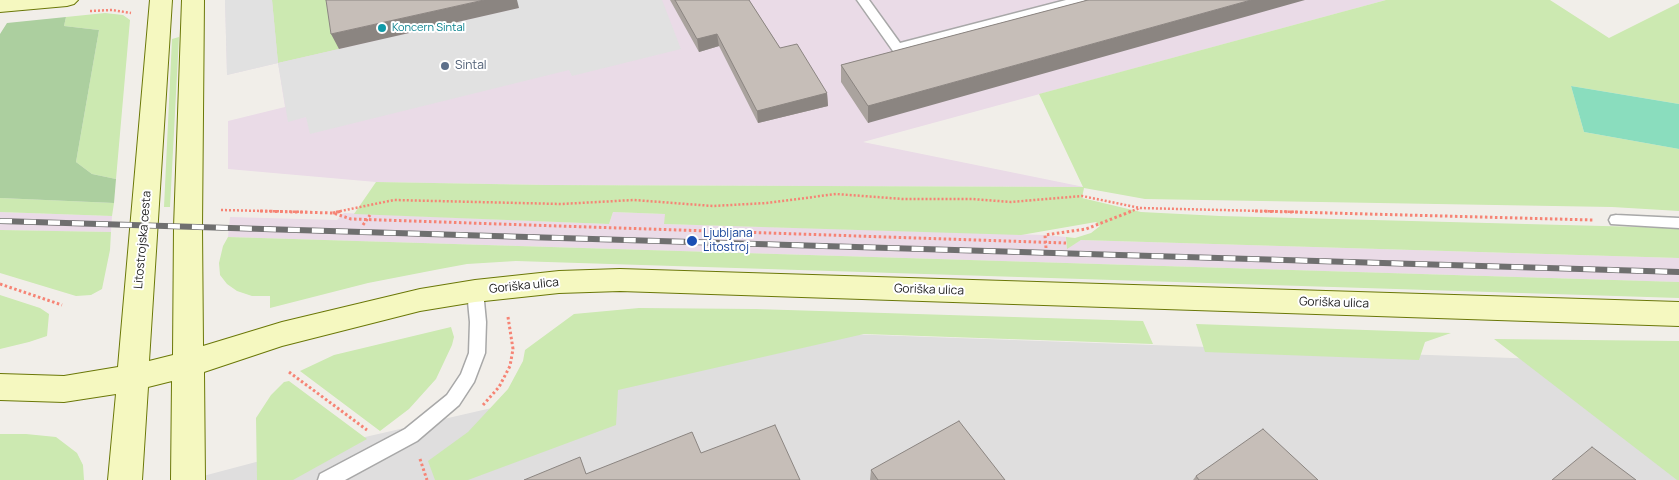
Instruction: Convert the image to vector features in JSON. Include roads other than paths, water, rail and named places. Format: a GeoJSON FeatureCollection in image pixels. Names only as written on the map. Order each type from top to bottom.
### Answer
{"type":"FeatureCollection","features":[{"type":"Feature","properties":{"kind":"street"},"geometry":{"type":"LineString","coordinates":[[0,6],[67,0]]}},
{"type":"Feature","properties":{"kind":"street","name":"Litostrojska cesta"},"geometry":{"type":"LineString","coordinates":[[125,480],[161,0]]}},
{"type":"Feature","properties":{"kind":"street"},"geometry":{"type":"LineString","coordinates":[[158,30],[192,12],[188,480]]}},
{"type":"Feature","properties":{"kind":"street","name":"Goriška ulica"},"geometry":{"type":"LineString","coordinates":[[0,387],[64,389],[132,378],[188,364],[282,334],[420,300],[475,290],[559,282],[620,280],[1679,314]]}},
{"type":"Feature","properties":{"kind":"lane"},"geometry":{"type":"LineString","coordinates":[[863,0],[897,48],[1079,0]]}},
{"type":"Feature","properties":{"kind":"lane"},"geometry":{"type":"LineString","coordinates":[[1616,220],[1679,223]]}},
{"type":"Feature","properties":{"kind":"lane"},"geometry":{"type":"LineString","coordinates":[[327,480],[412,435],[453,400],[468,377],[477,353],[478,322],[475,290]]}},
{"type":"Feature","properties":{"kind":"railway"},"geometry":{"type":"LineString","coordinates":[[0,221],[1679,272]]}},
{"type":"Feature","properties":{"kind":"place","name":"Koncern Sintal"},"geometry":{"type":"Point","coordinates":[382,28]}},
{"type":"Feature","properties":{"kind":"place","name":"Sintal"},"geometry":{"type":"Point","coordinates":[445,66]}},
{"type":"Feature","properties":{"kind":"place","name":"Ljubljana Litostroj"},"geometry":{"type":"Point","coordinates":[692,241]}}]}
